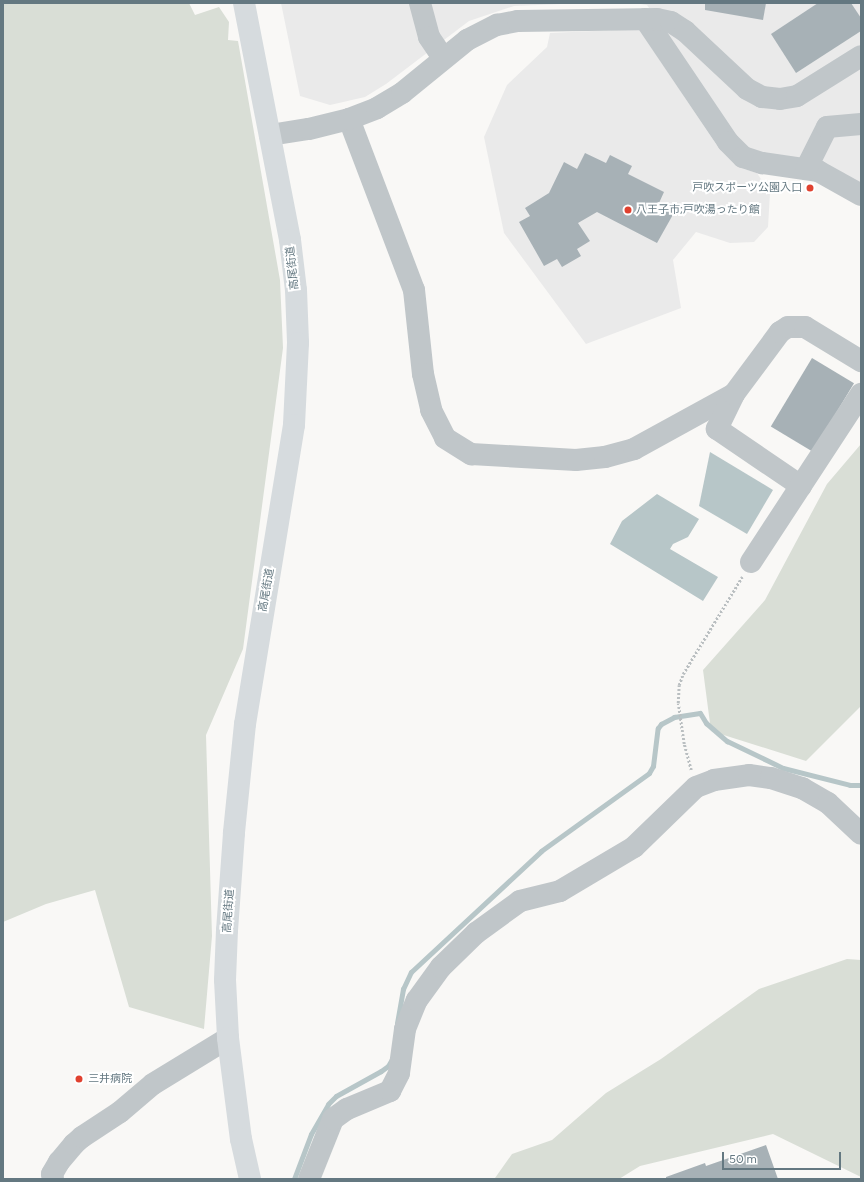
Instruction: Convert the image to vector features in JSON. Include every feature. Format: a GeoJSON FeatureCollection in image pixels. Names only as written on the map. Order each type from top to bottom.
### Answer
{"type":"FeatureCollection","features":[{"type":"Feature","properties":{"kind":"main road","name":"高尾街道"},"geometry":{"type":"LineString","coordinates":[[244,3],[285,209],[294,265],[298,317],[298,382],[292,439],[252,675],[242,750],[234,833],[227,937],[225,980],[228,1038],[241,1139],[250,1179]]}},
{"type":"Feature","properties":{"kind":"street"},"geometry":{"type":"LineString","coordinates":[[420,3],[429,37],[443,58]]}},
{"type":"Feature","properties":{"kind":"street"},"geometry":{"type":"LineString","coordinates":[[270,135],[309,129],[349,119],[377,108],[402,92],[467,40],[497,25],[518,21],[646,19],[671,22],[685,31],[747,89],[762,96],[780,99],[797,96],[861,56]]}},
{"type":"Feature","properties":{"kind":"street"},"geometry":{"type":"LineString","coordinates":[[646,19],[728,142],[743,157],[762,163],[818,171],[859,190]]}},
{"type":"Feature","properties":{"kind":"street"},"geometry":{"type":"LineString","coordinates":[[349,119],[414,290],[423,374],[431,410],[445,438],[470,454],[576,460],[605,457],[634,449],[734,394]]}},
{"type":"Feature","properties":{"kind":"street"},"geometry":{"type":"LineString","coordinates":[[806,169],[827,127],[861,124]]}},
{"type":"Feature","properties":{"kind":"street"},"geometry":{"type":"LineString","coordinates":[[801,486],[717,429],[734,394],[780,332],[788,327],[805,327],[861,361]]}},
{"type":"Feature","properties":{"kind":"street"},"geometry":{"type":"LineString","coordinates":[[751,562],[861,394]]}},
{"type":"Feature","properties":{"kind":"street"},"geometry":{"type":"LineString","coordinates":[[309,1179],[333,1119],[347,1109],[390,1091],[399,1073],[405,1029],[417,1000],[441,967],[476,933],[520,902],[560,891],[634,847],[696,787],[714,780],[749,775],[771,778],[802,788],[828,803],[861,834]]}},
{"type":"Feature","properties":{"kind":"street"},"geometry":{"type":"LineString","coordinates":[[53,1179],[52,1174],[59,1162],[82,1137],[120,1112],[153,1084],[228,1038]]}},
{"type":"Feature","properties":{"kind":"path"},"geometry":{"type":"LineString","coordinates":[[696,787],[684,744],[678,705],[679,686],[683,674],[751,562]]}},
{"type":"Feature","properties":{"kind":"shaded area"},"geometry":{"type":"Polygon","coordinates":[[[3,3],[189,3],[195,15],[219,7],[229,22],[228,40],[238,41],[280,280],[283,348],[243,649],[206,735],[212,936],[204,1029],[129,1007],[95,890],[46,904],[3,922],[3,3]]]}},
{"type":"Feature","properties":{"kind":"shaded area"},"geometry":{"type":"Polygon","coordinates":[[[281,3],[585,3],[514,6],[469,21],[386,84],[365,97],[330,105],[300,96],[281,3]]]}},
{"type":"Feature","properties":{"kind":"shaded area"},"geometry":{"type":"Polygon","coordinates":[[[634,3],[861,3],[861,187],[746,150],[647,5],[634,3]]]}},
{"type":"Feature","properties":{"kind":"shaded area"},"geometry":{"type":"Polygon","coordinates":[[[639,29],[716,144],[733,162],[744,169],[757,173],[770,193],[768,227],[754,242],[730,243],[696,232],[673,260],[681,308],[586,344],[504,233],[484,137],[507,85],[547,47],[550,33],[639,29]]]}},
{"type":"Feature","properties":{"kind":"shaded area"},"geometry":{"type":"Polygon","coordinates":[[[861,444],[861,706],[806,761],[711,731],[703,670],[765,600],[827,484],[861,444]]]}},
{"type":"Feature","properties":{"kind":"shaded area"},"geometry":{"type":"Polygon","coordinates":[[[710,452],[773,490],[747,534],[699,506],[710,452]]]}},
{"type":"Feature","properties":{"kind":"shaded area"},"geometry":{"type":"Polygon","coordinates":[[[657,494],[699,519],[688,537],[673,544],[670,549],[718,577],[703,601],[610,544],[622,521],[657,494]]]}},
{"type":"Feature","properties":{"kind":"shaded area"},"geometry":{"type":"Polygon","coordinates":[[[847,959],[861,960],[861,1177],[773,1134],[640,1166],[619,1179],[495,1178],[512,1154],[552,1140],[606,1093],[661,1059],[759,989],[847,959]]]}},
{"type":"Feature","properties":{"kind":"building"},"geometry":{"type":"Polygon","coordinates":[[[705,3],[766,3],[763,20],[705,10],[705,3]]]}},
{"type":"Feature","properties":{"kind":"building"},"geometry":{"type":"Polygon","coordinates":[[[818,3],[851,3],[861,18],[861,31],[796,73],[771,34],[818,3]]]}},
{"type":"Feature","properties":{"kind":"building","name":"八王子市;戸吹湯ったり館"},"geometry":{"type":"Polygon","coordinates":[[[585,153],[606,163],[610,155],[632,166],[628,174],[664,192],[659,203],[675,211],[657,243],[597,212],[578,223],[590,241],[577,249],[581,256],[562,267],[557,259],[544,266],[519,222],[530,216],[525,208],[549,193],[564,162],[577,169],[585,153]]]}},
{"type":"Feature","properties":{"kind":"building"},"geometry":{"type":"Polygon","coordinates":[[[812,358],[854,383],[813,452],[771,427],[812,358]]]}},
{"type":"Feature","properties":{"kind":"building"},"geometry":{"type":"Polygon","coordinates":[[[766,1145],[778,1179],[666,1179],[666,1177],[705,1163],[706,1166],[766,1145]]]}},
{"type":"Feature","properties":{"kind":"waterway"},"geometry":{"type":"LineString","coordinates":[[397,1023],[403,989],[411,972],[541,851],[649,773],[653,766],[658,728],[661,724],[674,717],[700,713],[706,723],[727,741],[783,768],[850,785],[861,785]]}},
{"type":"Feature","properties":{"kind":"waterway"},"geometry":{"type":"LineString","coordinates":[[294,1179],[311,1134],[328,1104],[336,1096],[381,1071],[388,1066],[392,1059]]}},
{"type":"Feature","properties":{"kind":"place","name":"戸吹スポーツ公園入口"},"geometry":{"type":"Point","coordinates":[810,188]}},
{"type":"Feature","properties":{"kind":"place","name":"八王子市;戸吹湯ったり館"},"geometry":{"type":"Point","coordinates":[628,210]}},
{"type":"Feature","properties":{"kind":"place","name":"三井病院"},"geometry":{"type":"Point","coordinates":[79,1079]}}]}
